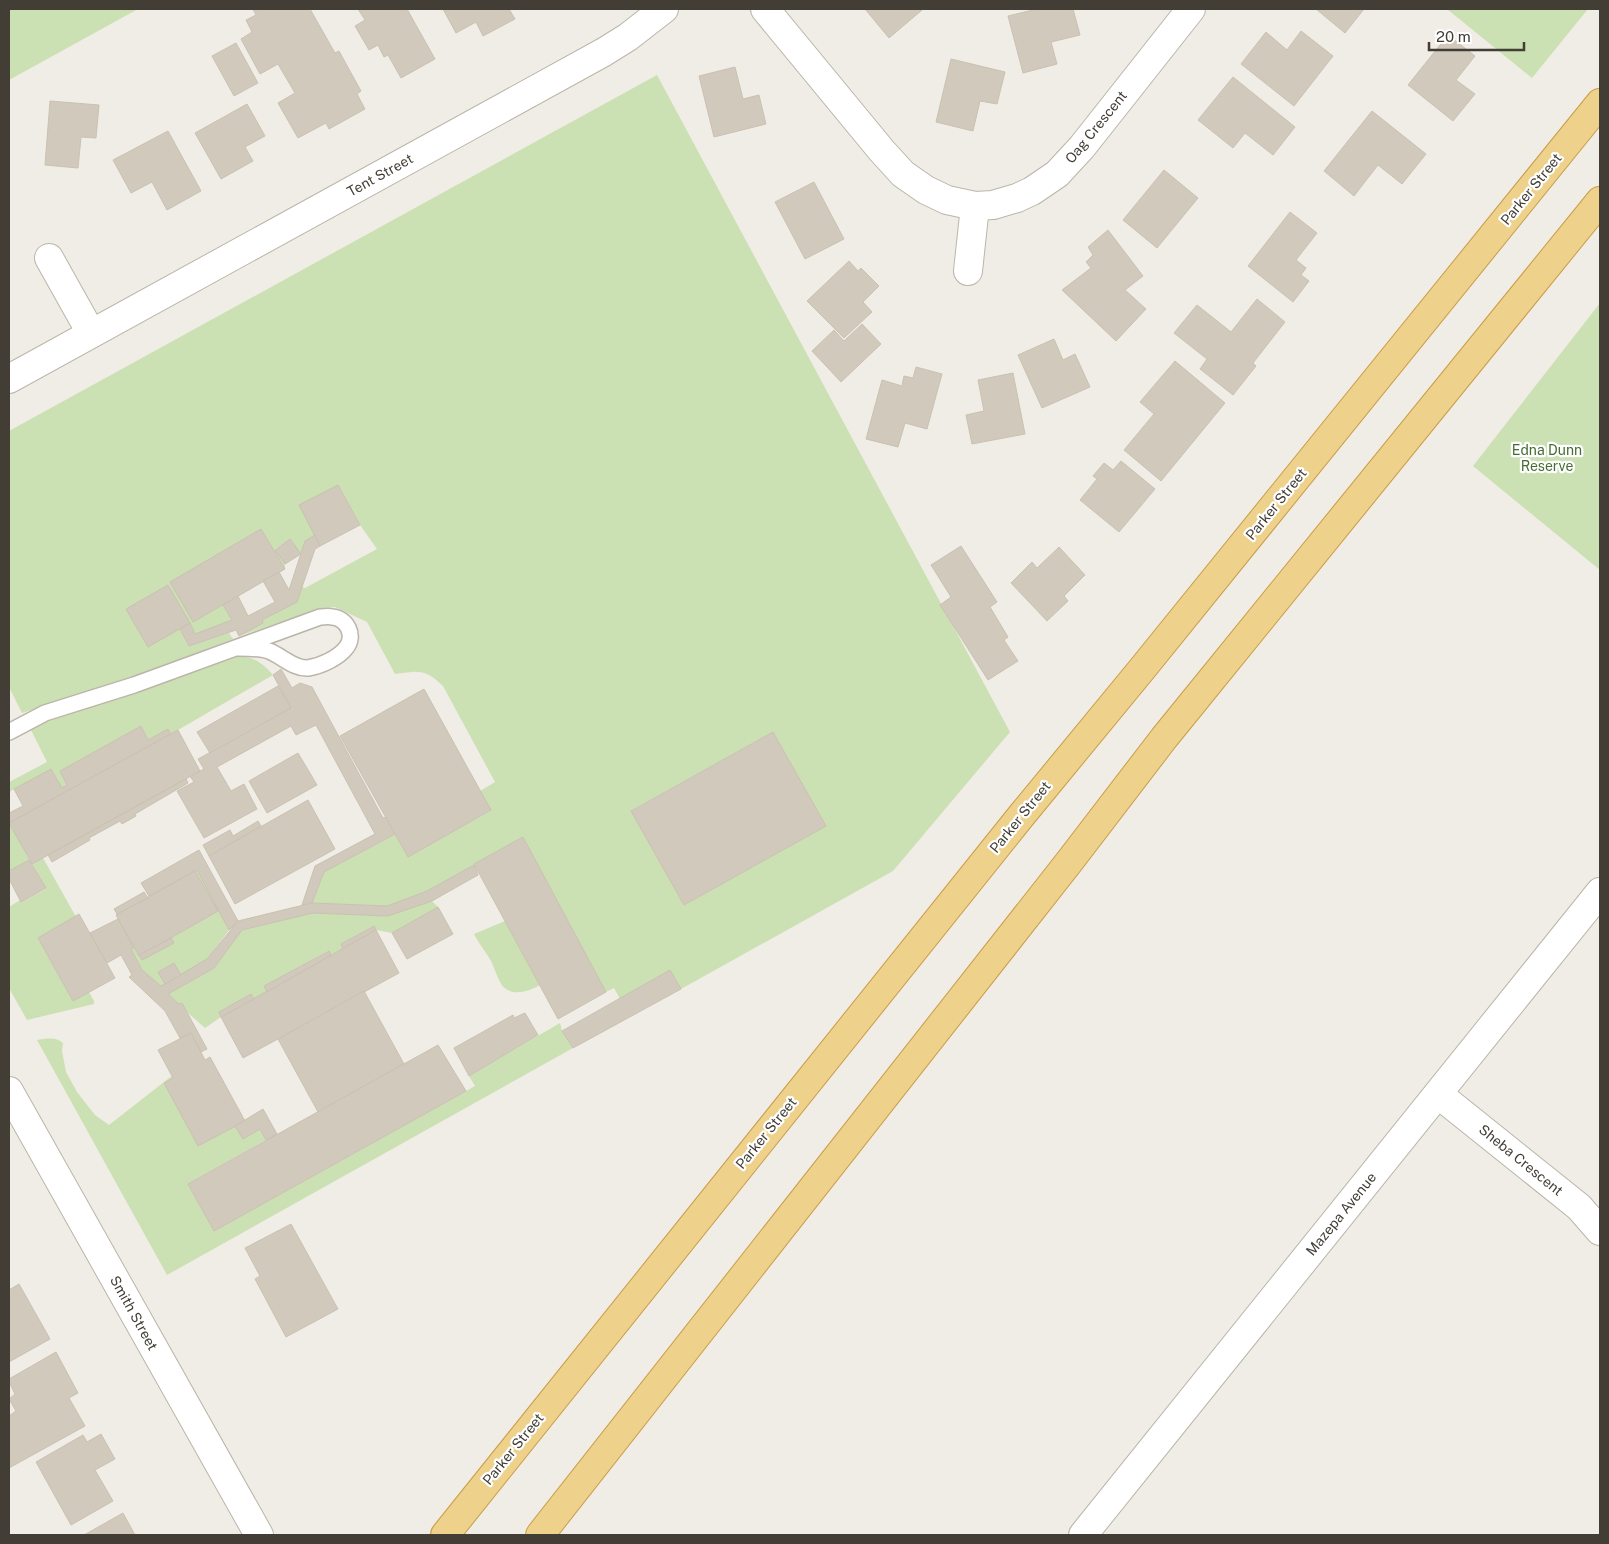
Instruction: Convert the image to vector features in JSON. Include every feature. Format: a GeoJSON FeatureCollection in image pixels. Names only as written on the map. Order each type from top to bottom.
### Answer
{"type":"FeatureCollection","features":[{"type":"Feature","properties":{"kind":"highway","name":"Parker Street"},"geometry":{"type":"LineString","coordinates":[[445,1535],[1021,816],[1149,662],[1600,103]]}},
{"type":"Feature","properties":{"kind":"highway"},"geometry":{"type":"LineString","coordinates":[[540,1535],[1063,870],[1164,738],[1600,201]]}},
{"type":"Feature","properties":{"kind":"street","name":"Tent Street"},"geometry":{"type":"LineString","coordinates":[[9,379],[604,52],[628,37],[664,9]]}},
{"type":"Feature","properties":{"kind":"street","name":"Oag Crescent"},"geometry":{"type":"LineString","coordinates":[[765,9],[903,174],[926,190],[947,200],[974,206],[993,205],[1017,198],[1032,192],[1057,174],[1082,147],[1191,9]]}},
{"type":"Feature","properties":{"kind":"street"},"geometry":{"type":"LineString","coordinates":[[968,271],[974,206]]}},
{"type":"Feature","properties":{"kind":"street"},"geometry":{"type":"LineString","coordinates":[[49,258],[91,334]]}},
{"type":"Feature","properties":{"kind":"street","name":"Mazepa Avenue"},"geometry":{"type":"LineString","coordinates":[[1083,1535],[1600,892]]}},
{"type":"Feature","properties":{"kind":"street","name":"Smith Street"},"geometry":{"type":"LineString","coordinates":[[9,1091],[259,1535]]}},
{"type":"Feature","properties":{"kind":"street","name":"Sheba Crescent"},"geometry":{"type":"LineString","coordinates":[[1438,1094],[1579,1207],[1600,1231]]}},
{"type":"Feature","properties":{"kind":"lane"},"geometry":{"type":"LineString","coordinates":[[9,732],[45,713],[134,685],[320,617],[334,616],[345,622],[350,631],[351,640],[346,648],[334,658],[308,668],[296,667],[268,651],[254,648],[238,648]]}},
{"type":"Feature","properties":{"kind":"green space"},"geometry":{"type":"Polygon","coordinates":[[[9,9],[138,9],[9,80],[9,9]]]}},
{"type":"Feature","properties":{"kind":"green space"},"geometry":{"type":"Polygon","coordinates":[[[1447,9],[1588,9],[1532,78],[1447,9]]]}},
{"type":"Feature","properties":{"kind":"green space"},"geometry":{"type":"Polygon","coordinates":[[[657,75],[1010,732],[893,871],[681,989],[620,999],[614,988],[606,992],[523,838],[427,891],[387,906],[312,903],[324,872],[395,834],[408,856],[490,811],[480,791],[495,782],[443,686],[431,676],[421,672],[395,674],[367,622],[335,607],[322,608],[239,636],[263,623],[262,620],[296,602],[302,587],[305,588],[377,549],[360,525],[338,485],[315,535],[305,541],[301,554],[290,539],[275,549],[285,564],[285,569],[193,622],[223,605],[232,620],[195,634],[168,585],[127,609],[180,629],[189,646],[229,633],[233,639],[158,668],[22,713],[9,687],[9,431],[657,75]],[[773,732],[632,810],[684,905],[825,826],[773,732]]]}},
{"type":"Feature","properties":{"kind":"green space","name":"Edna Dunn Reserve"},"geometry":{"type":"Polygon","coordinates":[[[1600,303],[1600,570],[1473,466],[1600,303]]]}},
{"type":"Feature","properties":{"kind":"green space"},"geometry":{"type":"Polygon","coordinates":[[[234,656],[256,660],[273,675],[171,734],[168,729],[148,740],[141,726],[62,770],[67,785],[62,788],[51,769],[9,792],[9,782],[47,762],[30,728],[234,656]]]}},
{"type":"Feature","properties":{"kind":"green space"},"geometry":{"type":"Polygon","coordinates":[[[9,822],[29,860],[9,871],[9,822]]]}},
{"type":"Feature","properties":{"kind":"green space"},"geometry":{"type":"Polygon","coordinates":[[[43,858],[76,917],[38,938],[73,1001],[89,992],[94,1004],[27,1020],[9,988],[9,907],[46,889],[32,864],[43,858]]]}},
{"type":"Feature","properties":{"kind":"green space"},"geometry":{"type":"Polygon","coordinates":[[[197,870],[229,930],[207,959],[181,975],[174,963],[159,971],[165,984],[161,986],[142,970],[131,949],[134,948],[142,960],[174,943],[171,938],[217,911],[195,871],[197,870]]]}},
{"type":"Feature","properties":{"kind":"green space"},"geometry":{"type":"Polygon","coordinates":[[[432,901],[438,907],[392,933],[376,930],[373,926],[341,944],[343,949],[331,955],[328,951],[264,986],[267,992],[254,999],[251,994],[219,1012],[221,1017],[205,1028],[187,1012],[182,1003],[179,1004],[168,994],[214,968],[242,930],[313,913],[388,916],[432,901]]]}},
{"type":"Feature","properties":{"kind":"green space"},"geometry":{"type":"Polygon","coordinates":[[[505,921],[540,985],[523,992],[512,992],[502,986],[491,961],[474,934],[505,921]]]}},
{"type":"Feature","properties":{"kind":"green space"},"geometry":{"type":"Polygon","coordinates":[[[560,1023],[562,1031],[573,1048],[167,1275],[37,1040],[48,1038],[63,1043],[62,1051],[66,1072],[77,1092],[95,1115],[109,1125],[173,1075],[173,1078],[164,1083],[235,1126],[243,1138],[260,1129],[266,1140],[188,1184],[214,1231],[475,1086],[469,1076],[560,1023]]]}},
{"type":"Feature","properties":{"kind":"building"},"geometry":{"type":"Polygon","coordinates":[[[253,9],[310,9],[335,53],[339,51],[361,91],[357,94],[365,109],[329,129],[326,123],[298,138],[278,103],[295,93],[278,64],[260,74],[241,39],[252,32],[246,20],[256,15],[253,9]]]}},
{"type":"Feature","properties":{"kind":"building"},"geometry":{"type":"Polygon","coordinates":[[[358,9],[407,9],[435,59],[401,78],[388,55],[384,57],[378,45],[369,50],[355,26],[365,20],[358,9]]]}},
{"type":"Feature","properties":{"kind":"building"},"geometry":{"type":"Polygon","coordinates":[[[443,9],[509,9],[515,19],[483,36],[476,22],[456,33],[443,9]]]}},
{"type":"Feature","properties":{"kind":"building"},"geometry":{"type":"Polygon","coordinates":[[[865,9],[921,9],[922,10],[889,38],[865,9]]]}},
{"type":"Feature","properties":{"kind":"building"},"geometry":{"type":"Polygon","coordinates":[[[1037,9],[1073,9],[1080,35],[1051,42],[1057,64],[1023,73],[1008,16],[1037,9]]]}},
{"type":"Feature","properties":{"kind":"building"},"geometry":{"type":"Polygon","coordinates":[[[1316,9],[1364,9],[1345,33],[1316,9]]]}},
{"type":"Feature","properties":{"kind":"building"},"geometry":{"type":"Polygon","coordinates":[[[1301,31],[1333,56],[1294,106],[1241,64],[1266,32],[1287,50],[1301,31]]]}},
{"type":"Feature","properties":{"kind":"building"},"geometry":{"type":"Polygon","coordinates":[[[1448,35],[1475,56],[1456,80],[1475,94],[1453,121],[1408,85],[1448,35]]]}},
{"type":"Feature","properties":{"kind":"building"},"geometry":{"type":"Polygon","coordinates":[[[236,43],[258,83],[234,96],[212,56],[236,43]]]}},
{"type":"Feature","properties":{"kind":"building"},"geometry":{"type":"Polygon","coordinates":[[[951,59],[1005,72],[997,104],[980,101],[973,131],[936,122],[951,59]]]}},
{"type":"Feature","properties":{"kind":"building"},"geometry":{"type":"Polygon","coordinates":[[[735,67],[743,99],[759,95],[766,124],[714,137],[699,76],[735,67]]]}},
{"type":"Feature","properties":{"kind":"building"},"geometry":{"type":"Polygon","coordinates":[[[1233,77],[1295,127],[1273,155],[1245,133],[1233,148],[1198,120],[1233,77]]]}},
{"type":"Feature","properties":{"kind":"building"},"geometry":{"type":"Polygon","coordinates":[[[50,101],[99,105],[96,138],[81,137],[78,168],[45,165],[50,101]]]}},
{"type":"Feature","properties":{"kind":"building"},"geometry":{"type":"Polygon","coordinates":[[[247,104],[265,136],[245,147],[253,161],[221,179],[195,133],[247,104]]]}},
{"type":"Feature","properties":{"kind":"building"},"geometry":{"type":"Polygon","coordinates":[[[1372,111],[1426,154],[1402,184],[1378,165],[1354,196],[1324,171],[1372,111]]]}},
{"type":"Feature","properties":{"kind":"building"},"geometry":{"type":"Polygon","coordinates":[[[168,131],[201,191],[167,210],[152,182],[131,193],[113,160],[168,131]]]}},
{"type":"Feature","properties":{"kind":"building"},"geometry":{"type":"Polygon","coordinates":[[[1164,170],[1198,198],[1157,248],[1123,220],[1164,170]]]}},
{"type":"Feature","properties":{"kind":"building"},"geometry":{"type":"Polygon","coordinates":[[[814,182],[844,239],[805,259],[775,202],[814,182]]]}},
{"type":"Feature","properties":{"kind":"building"},"geometry":{"type":"Polygon","coordinates":[[[1290,212],[1317,233],[1296,260],[1306,268],[1301,275],[1309,281],[1293,302],[1248,266],[1290,212]]]}},
{"type":"Feature","properties":{"kind":"building"},"geometry":{"type":"Polygon","coordinates":[[[1108,230],[1143,276],[1125,290],[1146,309],[1116,341],[1062,290],[1091,268],[1086,262],[1093,255],[1088,247],[1108,230]]]}},
{"type":"Feature","properties":{"kind":"building"},"geometry":{"type":"Polygon","coordinates":[[[849,261],[858,271],[861,268],[879,286],[863,302],[872,312],[844,338],[807,301],[849,261]]]}},
{"type":"Feature","properties":{"kind":"building"},"geometry":{"type":"Polygon","coordinates":[[[1257,299],[1285,322],[1253,363],[1256,366],[1233,395],[1200,369],[1207,359],[1174,333],[1197,305],[1231,332],[1257,299]]]}},
{"type":"Feature","properties":{"kind":"building"},"geometry":{"type":"Polygon","coordinates":[[[862,324],[881,344],[841,382],[812,351],[834,330],[844,341],[862,324]]]}},
{"type":"Feature","properties":{"kind":"building"},"geometry":{"type":"Polygon","coordinates":[[[1054,339],[1063,360],[1075,354],[1090,387],[1042,408],[1018,355],[1054,339]]]}},
{"type":"Feature","properties":{"kind":"building"},"geometry":{"type":"Polygon","coordinates":[[[1175,361],[1225,403],[1161,481],[1124,450],[1154,414],[1140,402],[1175,361]]]}},
{"type":"Feature","properties":{"kind":"building"},"geometry":{"type":"Polygon","coordinates":[[[916,367],[942,374],[927,429],[905,423],[898,447],[866,439],[882,380],[902,386],[904,376],[913,378],[916,367]]]}},
{"type":"Feature","properties":{"kind":"building"},"geometry":{"type":"Polygon","coordinates":[[[1013,373],[1025,434],[972,444],[966,415],[984,411],[978,380],[1013,373]]]}},
{"type":"Feature","properties":{"kind":"building"},"geometry":{"type":"Polygon","coordinates":[[[1121,461],[1155,489],[1119,532],[1080,500],[1097,479],[1093,476],[1104,463],[1113,470],[1121,461]]]}},
{"type":"Feature","properties":{"kind":"building"},"geometry":{"type":"Polygon","coordinates":[[[338,485],[360,525],[320,546],[299,505],[338,485]]]}},
{"type":"Feature","properties":{"kind":"building"},"geometry":{"type":"Polygon","coordinates":[[[261,529],[285,569],[193,622],[170,582],[261,529]]]}},
{"type":"Feature","properties":{"kind":"building"},"geometry":{"type":"Polygon","coordinates":[[[315,535],[320,546],[315,549],[297,602],[262,620],[263,623],[239,636],[236,630],[189,646],[180,629],[190,623],[195,634],[232,620],[223,605],[238,596],[248,616],[275,602],[263,581],[279,572],[289,590],[305,541],[315,535]]]}},
{"type":"Feature","properties":{"kind":"building"},"geometry":{"type":"Polygon","coordinates":[[[290,539],[301,554],[285,564],[275,550],[290,539]]]}},
{"type":"Feature","properties":{"kind":"building"},"geometry":{"type":"Polygon","coordinates":[[[961,546],[997,602],[990,607],[1008,637],[1004,640],[1018,661],[988,680],[940,605],[951,597],[931,565],[961,546]]]}},
{"type":"Feature","properties":{"kind":"building"},"geometry":{"type":"Polygon","coordinates":[[[1059,547],[1085,575],[1064,596],[1068,601],[1047,621],[1011,583],[1032,562],[1037,568],[1059,547]]]}},
{"type":"Feature","properties":{"kind":"building"},"geometry":{"type":"Polygon","coordinates":[[[168,585],[190,623],[148,647],[126,609],[168,585]]]}},
{"type":"Feature","properties":{"kind":"building"},"geometry":{"type":"Polygon","coordinates":[[[281,669],[292,688],[300,683],[312,687],[383,818],[386,817],[395,834],[324,872],[312,903],[302,905],[315,866],[375,834],[316,725],[296,735],[291,726],[217,767],[231,791],[244,784],[257,809],[204,838],[177,791],[194,782],[190,776],[204,769],[198,759],[291,708],[273,675],[281,669]]]}},
{"type":"Feature","properties":{"kind":"building"},"geometry":{"type":"Polygon","coordinates":[[[278,686],[291,708],[210,753],[197,732],[278,686]]]}},
{"type":"Feature","properties":{"kind":"building"},"geometry":{"type":"Polygon","coordinates":[[[424,689],[491,810],[408,857],[340,736],[424,689]]]}},
{"type":"Feature","properties":{"kind":"building"},"geometry":{"type":"Polygon","coordinates":[[[141,726],[148,740],[168,729],[171,734],[9,823],[9,813],[23,806],[14,789],[51,769],[62,788],[67,785],[60,771],[141,726]]]}},
{"type":"Feature","properties":{"kind":"building"},"geometry":{"type":"Polygon","coordinates":[[[178,730],[200,771],[32,864],[9,823],[178,730]]]}},
{"type":"Feature","properties":{"kind":"building"},"geometry":{"type":"Polygon","coordinates":[[[773,732],[826,826],[684,905],[631,811],[773,732]]]}},
{"type":"Feature","properties":{"kind":"building"},"geometry":{"type":"Polygon","coordinates":[[[298,753],[317,785],[267,813],[249,781],[298,753]]]}},
{"type":"Feature","properties":{"kind":"building"},"geometry":{"type":"Polygon","coordinates":[[[186,779],[188,783],[135,814],[136,816],[122,824],[120,821],[52,862],[48,855],[186,779]]]}},
{"type":"Feature","properties":{"kind":"building"},"geometry":{"type":"Polygon","coordinates":[[[308,800],[335,849],[235,904],[209,856],[308,800]]]}},
{"type":"Feature","properties":{"kind":"building"},"geometry":{"type":"Polygon","coordinates":[[[258,821],[261,826],[209,856],[203,845],[230,830],[233,836],[258,821]]]}},
{"type":"Feature","properties":{"kind":"building"},"geometry":{"type":"Polygon","coordinates":[[[523,837],[606,992],[558,1019],[474,864],[523,837]]]}},
{"type":"Feature","properties":{"kind":"building"},"geometry":{"type":"Polygon","coordinates":[[[199,850],[238,921],[229,930],[197,870],[149,896],[141,883],[199,850]]]}},
{"type":"Feature","properties":{"kind":"building"},"geometry":{"type":"Polygon","coordinates":[[[29,860],[46,888],[21,902],[9,879],[9,871],[29,860]]]}},
{"type":"Feature","properties":{"kind":"building"},"geometry":{"type":"Polygon","coordinates":[[[474,865],[478,875],[432,901],[388,916],[313,913],[242,930],[214,968],[168,994],[179,1004],[182,1003],[207,1049],[201,1052],[191,1033],[180,1038],[165,1011],[129,977],[132,975],[121,955],[107,963],[90,933],[118,919],[134,948],[131,949],[142,970],[161,986],[207,959],[238,921],[312,903],[387,906],[427,891],[474,865]]]}},
{"type":"Feature","properties":{"kind":"building"},"geometry":{"type":"Polygon","coordinates":[[[195,871],[218,911],[139,956],[116,915],[195,871]]]}},
{"type":"Feature","properties":{"kind":"building"},"geometry":{"type":"Polygon","coordinates":[[[144,892],[148,898],[117,914],[114,909],[144,892]]]}},
{"type":"Feature","properties":{"kind":"building"},"geometry":{"type":"Polygon","coordinates":[[[438,907],[453,934],[407,959],[392,933],[438,907]]]}},
{"type":"Feature","properties":{"kind":"building"},"geometry":{"type":"Polygon","coordinates":[[[79,914],[115,978],[73,1001],[38,938],[79,914]]]}},
{"type":"Feature","properties":{"kind":"building"},"geometry":{"type":"Polygon","coordinates":[[[374,926],[376,930],[343,949],[341,944],[374,926]]]}},
{"type":"Feature","properties":{"kind":"building"},"geometry":{"type":"Polygon","coordinates":[[[376,930],[399,973],[243,1058],[221,1017],[376,930]]]}},
{"type":"Feature","properties":{"kind":"building"},"geometry":{"type":"Polygon","coordinates":[[[171,938],[174,943],[142,960],[139,955],[171,938]]]}},
{"type":"Feature","properties":{"kind":"building"},"geometry":{"type":"Polygon","coordinates":[[[329,951],[331,955],[267,992],[264,986],[329,951]]]}},
{"type":"Feature","properties":{"kind":"building"},"geometry":{"type":"Polygon","coordinates":[[[174,963],[181,975],[165,984],[158,972],[174,963]]]}},
{"type":"Feature","properties":{"kind":"building"},"geometry":{"type":"Polygon","coordinates":[[[670,970],[681,989],[573,1048],[562,1031],[670,970]]]}},
{"type":"Feature","properties":{"kind":"building"},"geometry":{"type":"Polygon","coordinates":[[[364,991],[404,1064],[318,1112],[278,1039],[364,991]]]}},
{"type":"Feature","properties":{"kind":"building"},"geometry":{"type":"Polygon","coordinates":[[[251,994],[254,999],[221,1017],[219,1012],[251,994]]]}},
{"type":"Feature","properties":{"kind":"building"},"geometry":{"type":"Polygon","coordinates":[[[525,1013],[538,1035],[469,1076],[454,1048],[513,1015],[514,1018],[525,1013]]]}},
{"type":"Feature","properties":{"kind":"building"},"geometry":{"type":"Polygon","coordinates":[[[191,1033],[205,1060],[210,1057],[245,1121],[198,1146],[164,1083],[173,1078],[158,1050],[191,1033]]]}},
{"type":"Feature","properties":{"kind":"building"},"geometry":{"type":"Polygon","coordinates":[[[438,1045],[466,1091],[214,1231],[188,1184],[438,1045]]]}},
{"type":"Feature","properties":{"kind":"building"},"geometry":{"type":"Polygon","coordinates":[[[263,1109],[277,1134],[266,1140],[260,1129],[243,1139],[235,1126],[263,1109]]]}},
{"type":"Feature","properties":{"kind":"building"},"geometry":{"type":"Polygon","coordinates":[[[291,1224],[338,1309],[286,1337],[255,1279],[260,1276],[245,1248],[291,1224]]]}},
{"type":"Feature","properties":{"kind":"building"},"geometry":{"type":"Polygon","coordinates":[[[19,1284],[50,1339],[9,1362],[9,1290],[19,1284]]]}},
{"type":"Feature","properties":{"kind":"building"},"geometry":{"type":"Polygon","coordinates":[[[56,1352],[78,1393],[69,1398],[85,1426],[9,1468],[9,1416],[16,1411],[9,1399],[15,1394],[9,1379],[56,1352]]]}},
{"type":"Feature","properties":{"kind":"building"},"geometry":{"type":"Polygon","coordinates":[[[101,1434],[115,1459],[95,1470],[113,1501],[71,1525],[36,1462],[83,1435],[87,1442],[101,1434]]]}},
{"type":"Feature","properties":{"kind":"building"},"geometry":{"type":"Polygon","coordinates":[[[123,1513],[135,1535],[84,1535],[123,1513]]]}}]}
